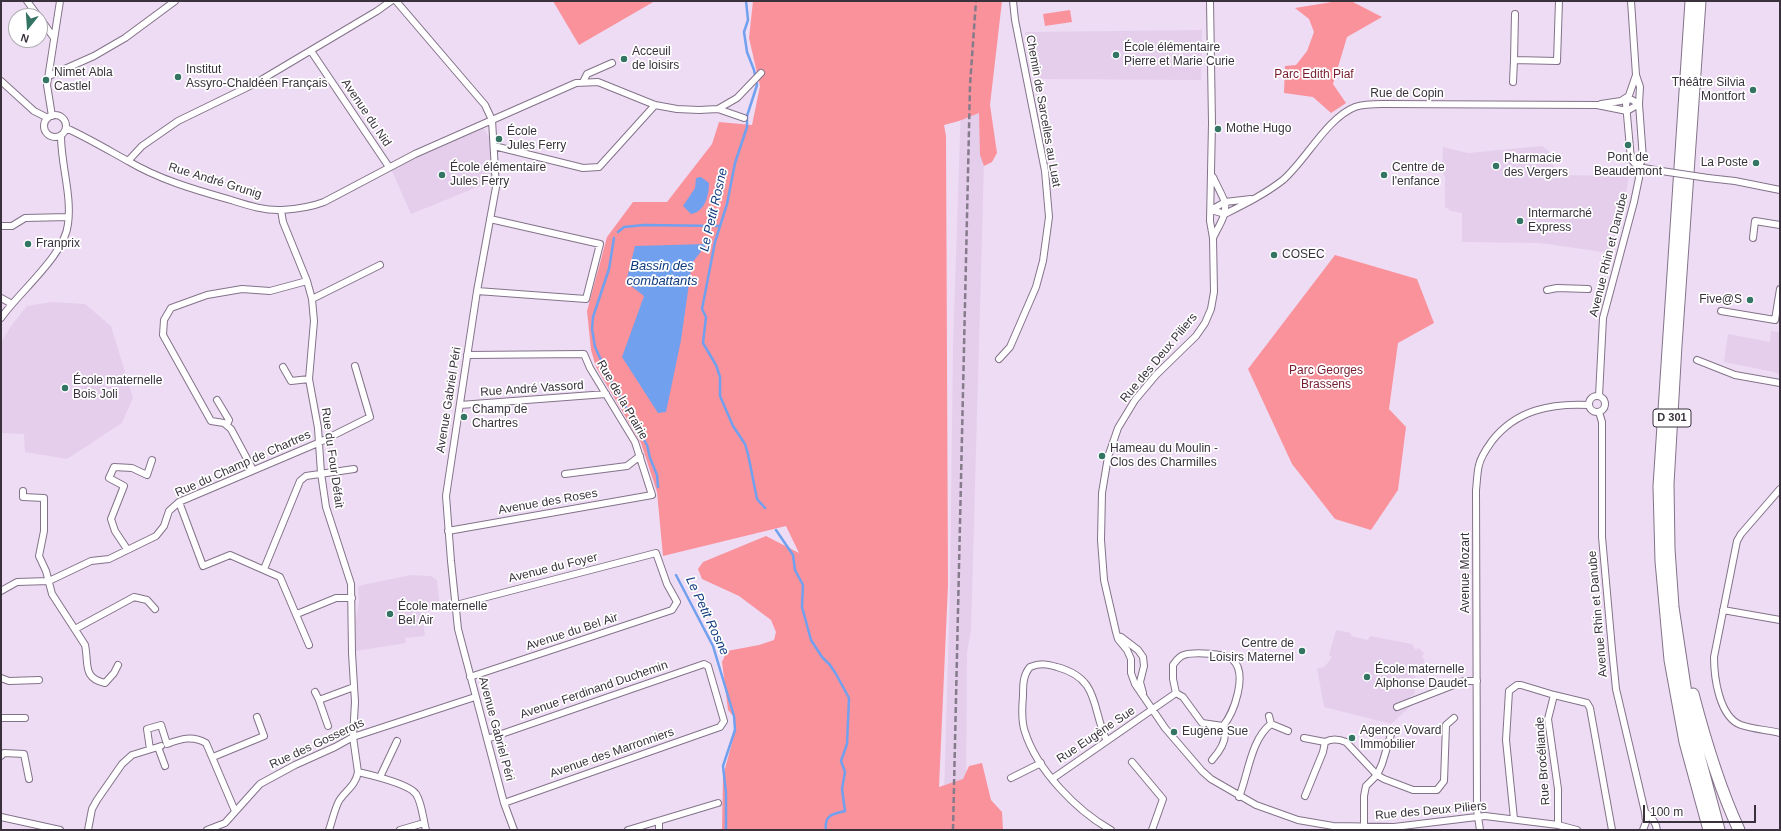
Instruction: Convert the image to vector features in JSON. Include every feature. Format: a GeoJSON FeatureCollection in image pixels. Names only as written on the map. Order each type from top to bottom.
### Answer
{"type":"FeatureCollection","features":[{"type":"Feature","properties":{"kind":"highway","name":"D 301"},"geometry":{"type":"LineString","coordinates":[[1690,1],[1659,486],[1661,561],[1670,660],[1685,742],[1709,830]]}},
{"type":"Feature","properties":{"kind":"highway","name":"D 301"},"geometry":{"type":"LineString","coordinates":[[1700,1],[1676,345],[1668,484],[1669,549],[1674,612],[1690,713],[1709,797],[1719,830]]}},
{"type":"Feature","properties":{"kind":"highway"},"geometry":{"type":"LineString","coordinates":[[1674,612],[1685,664],[1699,716],[1729,809],[1739,830]]}},
{"type":"Feature","properties":{"kind":"street"},"geometry":{"type":"LineString","coordinates":[[50,117],[48,96],[49,76],[60,1]]}},
{"type":"Feature","properties":{"kind":"street"},"geometry":{"type":"LineString","coordinates":[[49,76],[94,56],[126,38],[175,1]]}},
{"type":"Feature","properties":{"kind":"street"},"geometry":{"type":"LineString","coordinates":[[128,162],[142,146],[178,121],[256,83],[378,11],[391,1]]}},
{"type":"Feature","properties":{"kind":"street","name":"Avenue Gabriel Péri"},"geometry":{"type":"LineString","coordinates":[[396,1],[485,105],[492,120],[496,187],[477,291],[446,496],[458,629],[504,803],[514,830]]}},
{"type":"Feature","properties":{"kind":"street","name":"Chemin de Sarcelles au Luat"},"geometry":{"type":"LineString","coordinates":[[999,359],[1010,347],[1036,287],[1043,261],[1048,217],[1045,172],[1013,1]]}},
{"type":"Feature","properties":{"kind":"street","name":"Rue des Deux Piliers"},"geometry":{"type":"LineString","coordinates":[[1210,1],[1212,172],[1210,221],[1213,238],[1214,292],[1209,315],[1196,336],[1156,375],[1135,400],[1118,428],[1108,458],[1102,493],[1101,540],[1104,580],[1118,639],[1130,655],[1132,679],[1153,710],[1202,771],[1219,785],[1239,797],[1277,814],[1298,820],[1333,826],[1364,829],[1394,827],[1479,816],[1558,825],[1577,830]]}},
{"type":"Feature","properties":{"kind":"street"},"geometry":{"type":"LineString","coordinates":[[1514,60],[1558,61],[1558,1]]}},
{"type":"Feature","properties":{"kind":"street","name":"Avenue Rhin et Danube"},"geometry":{"type":"LineString","coordinates":[[1599,396],[1603,318],[1634,202],[1639,178],[1638,167],[1643,159],[1639,104],[1640,87],[1636,75],[1631,1]]}},
{"type":"Feature","properties":{"kind":"street"},"geometry":{"type":"LineString","coordinates":[[1513,82],[1515,14]]}},
{"type":"Feature","properties":{"kind":"street"},"geometry":{"type":"LineString","coordinates":[[48,29],[54,38]]}},
{"type":"Feature","properties":{"kind":"street","name":"Avenue du Nid"},"geometry":{"type":"LineString","coordinates":[[311,51],[389,167]]}},
{"type":"Feature","properties":{"kind":"street"},"geometry":{"type":"LineString","coordinates":[[612,63],[587,74],[583,82],[598,82],[655,105],[677,109],[718,109],[744,118]]}},
{"type":"Feature","properties":{"kind":"street"},"geometry":{"type":"LineString","coordinates":[[718,109],[737,98],[761,73]]}},
{"type":"Feature","properties":{"kind":"street"},"geometry":{"type":"LineString","coordinates":[[1636,75],[1627,97],[1627,111],[1631,159],[1638,167],[1735,181],[1780,190]]}},
{"type":"Feature","properties":{"kind":"street"},"geometry":{"type":"LineString","coordinates":[[1,81],[34,111],[50,117]]}},
{"type":"Feature","properties":{"kind":"street","name":"Rue André Grunig"},"geometry":{"type":"LineString","coordinates":[[66,128],[87,137],[128,162],[164,178],[196,190],[250,205],[282,210],[312,207],[324,202],[415,154],[570,85],[583,82]]}},
{"type":"Feature","properties":{"kind":"street"},"geometry":{"type":"LineString","coordinates":[[1627,97],[1639,104],[1627,111]]}},
{"type":"Feature","properties":{"kind":"street","name":"Rue de Copin"},"geometry":{"type":"LineString","coordinates":[[1225,214],[1253,199],[1283,180],[1340,116],[1356,107],[1383,104],[1598,105],[1621,101],[1627,97]]}},
{"type":"Feature","properties":{"kind":"street"},"geometry":{"type":"LineString","coordinates":[[494,146],[583,168],[599,167],[655,105]]}},
{"type":"Feature","properties":{"kind":"street","name":"Rue de Copin"},"geometry":{"type":"LineString","coordinates":[[1598,105],[1627,111]]}},
{"type":"Feature","properties":{"kind":"street"},"geometry":{"type":"LineString","coordinates":[[1,318],[60,248],[67,232],[68,216],[61,136],[66,128],[63,118],[56,115],[50,117],[44,125],[47,134],[54,137],[61,136]]}},
{"type":"Feature","properties":{"kind":"street","name":"Rue des Deux Piliers"},"geometry":{"type":"LineString","coordinates":[[1212,172],[1218,189],[1225,202],[1225,214],[1213,238]]}},
{"type":"Feature","properties":{"kind":"street"},"geometry":{"type":"LineString","coordinates":[[1211,210],[1225,202],[1253,199]]}},
{"type":"Feature","properties":{"kind":"street","name":"Rue du Four Défait"},"geometry":{"type":"LineString","coordinates":[[282,210],[284,222],[307,280],[312,300],[314,321],[309,379],[318,428],[321,473],[326,507],[351,584],[354,687],[353,736],[358,772]]}},
{"type":"Feature","properties":{"kind":"street"},"geometry":{"type":"LineString","coordinates":[[1211,210],[1225,214]]}},
{"type":"Feature","properties":{"kind":"street"},"geometry":{"type":"LineString","coordinates":[[1,226],[12,226],[25,218],[68,216]]}},
{"type":"Feature","properties":{"kind":"street"},"geometry":{"type":"LineString","coordinates":[[477,291],[586,299],[600,244],[490,219]]}},
{"type":"Feature","properties":{"kind":"street"},"geometry":{"type":"LineString","coordinates":[[1753,238],[1755,222],[1780,225]]}},
{"type":"Feature","properties":{"kind":"street"},"geometry":{"type":"LineString","coordinates":[[312,300],[380,265]]}},
{"type":"Feature","properties":{"kind":"street"},"geometry":{"type":"LineString","coordinates":[[253,470],[231,428],[211,421],[165,340],[163,335],[164,320],[171,308],[207,295],[242,289],[270,291],[307,280]]}},
{"type":"Feature","properties":{"kind":"street"},"geometry":{"type":"LineString","coordinates":[[1547,290],[1557,288],[1588,289]]}},
{"type":"Feature","properties":{"kind":"street"},"geometry":{"type":"LineString","coordinates":[[1721,311],[1775,320],[1780,289]]}},
{"type":"Feature","properties":{"kind":"street"},"geometry":{"type":"LineString","coordinates":[[1,298],[12,304]]}},
{"type":"Feature","properties":{"kind":"street","name":"Rue de la Prairie"},"geometry":{"type":"LineString","coordinates":[[467,356],[584,354],[590,368],[635,442],[652,495]]}},
{"type":"Feature","properties":{"kind":"street"},"geometry":{"type":"LineString","coordinates":[[1697,360],[1735,375],[1780,383]]}},
{"type":"Feature","properties":{"kind":"street"},"geometry":{"type":"LineString","coordinates":[[283,366],[291,381],[309,379]]}},
{"type":"Feature","properties":{"kind":"street","name":"Rue du Champ de Chartres"},"geometry":{"type":"LineString","coordinates":[[1,591],[17,582],[49,581],[91,561],[110,559],[127,549],[156,536],[164,526],[169,511],[179,502],[318,443],[370,417],[355,366]]}},
{"type":"Feature","properties":{"kind":"street","name":"Rue André Vassord"},"geometry":{"type":"LineString","coordinates":[[460,405],[606,394]]}},
{"type":"Feature","properties":{"kind":"street"},"geometry":{"type":"LineString","coordinates":[[1599,396],[1603,398],[1605,405],[1599,412],[1592,411],[1589,405],[1592,398],[1599,396]]}},
{"type":"Feature","properties":{"kind":"street"},"geometry":{"type":"LineString","coordinates":[[217,400],[229,420],[226,425]]}},
{"type":"Feature","properties":{"kind":"street","name":"Avenue Mozart"},"geometry":{"type":"LineString","coordinates":[[1480,830],[1477,810],[1476,490],[1479,465],[1487,448],[1501,429],[1525,414],[1548,407],[1589,405]]}},
{"type":"Feature","properties":{"kind":"street","name":"Avenue Rhin et Danube"},"geometry":{"type":"LineString","coordinates":[[1599,412],[1602,422],[1603,544],[1612,656],[1616,689],[1645,812],[1646,822],[1643,830]]}},
{"type":"Feature","properties":{"kind":"street","name":"Rue de la Prairie"},"geometry":{"type":"LineString","coordinates":[[565,474],[627,466],[640,456]]}},
{"type":"Feature","properties":{"kind":"street"},"geometry":{"type":"LineString","coordinates":[[127,549],[115,531],[111,519],[124,486],[109,478],[114,467],[132,468],[147,475],[152,460]]}},
{"type":"Feature","properties":{"kind":"street"},"geometry":{"type":"LineString","coordinates":[[264,569],[300,481],[306,476],[354,469]]}},
{"type":"Feature","properties":{"kind":"street"},"geometry":{"type":"LineString","coordinates":[[1780,489],[1741,534],[1734,548],[1714,657],[1714,672],[1727,714],[1733,721],[1741,725],[1780,733]]}},
{"type":"Feature","properties":{"kind":"street"},"geometry":{"type":"LineString","coordinates":[[23,492],[23,497],[44,498],[44,531],[39,556],[49,581],[52,594],[85,645],[87,654],[86,667],[96,681],[105,682],[114,673],[118,665]]}},
{"type":"Feature","properties":{"kind":"street","name":"Avenue des Roses"},"geometry":{"type":"LineString","coordinates":[[448,531],[652,495]]}},
{"type":"Feature","properties":{"kind":"street"},"geometry":{"type":"LineString","coordinates":[[179,502],[203,566],[230,555],[280,577],[309,645]]}},
{"type":"Feature","properties":{"kind":"street","name":"Avenue du Foyer"},"geometry":{"type":"LineString","coordinates":[[456,605],[656,553]]}},
{"type":"Feature","properties":{"kind":"street","name":"Avenue du Bel Air"},"geometry":{"type":"LineString","coordinates":[[470,677],[672,610],[678,602],[667,584],[656,553]]}},
{"type":"Feature","properties":{"kind":"street"},"geometry":{"type":"LineString","coordinates":[[74,629],[134,597],[147,600],[155,609]]}},
{"type":"Feature","properties":{"kind":"street"},"geometry":{"type":"LineString","coordinates":[[297,614],[336,598],[352,598]]}},
{"type":"Feature","properties":{"kind":"street"},"geometry":{"type":"LineString","coordinates":[[1723,610],[1780,620]]}},
{"type":"Feature","properties":{"kind":"street","name":"Rue des Deux Piliers"},"geometry":{"type":"LineString","coordinates":[[1116,632],[1126,642],[1138,650],[1143,657],[1144,666],[1140,682],[1144,698]]}},
{"type":"Feature","properties":{"kind":"street"},"geometry":{"type":"LineString","coordinates":[[1185,654],[1220,655],[1233,659],[1236,664],[1239,682],[1234,707],[1230,718],[1223,726],[1202,723],[1182,697],[1176,693],[1172,671],[1173,665],[1185,654]]}},
{"type":"Feature","properties":{"kind":"street","name":"Avenue Ferdinand Duchemin"},"geometry":{"type":"LineString","coordinates":[[487,739],[704,664],[708,666]]}},
{"type":"Feature","properties":{"kind":"street"},"geometry":{"type":"LineString","coordinates":[[1107,741],[1091,691],[1083,680],[1062,668],[1046,664],[1036,664],[1030,666],[1025,676],[1022,713],[1024,731],[1029,743],[1052,779],[1067,797],[1099,824],[1111,830]]}},
{"type":"Feature","properties":{"kind":"street","name":"Avenue des Marronniers"},"geometry":{"type":"LineString","coordinates":[[504,803],[720,727],[724,721],[708,666]]}},
{"type":"Feature","properties":{"kind":"street"},"geometry":{"type":"LineString","coordinates":[[1,678],[9,681],[39,680]]}},
{"type":"Feature","properties":{"kind":"street"},"geometry":{"type":"LineString","coordinates":[[1397,707],[1464,681],[1477,681]]}},
{"type":"Feature","properties":{"kind":"street"},"geometry":{"type":"LineString","coordinates":[[1514,819],[1506,740],[1509,691],[1514,687],[1521,685],[1587,703],[1590,708],[1612,830]]}},
{"type":"Feature","properties":{"kind":"street"},"geometry":{"type":"LineString","coordinates":[[319,700],[354,687]]}},
{"type":"Feature","properties":{"kind":"street"},"geometry":{"type":"LineString","coordinates":[[316,692],[328,726]]}},
{"type":"Feature","properties":{"kind":"street","name":"Rue Eugène Sue"},"geometry":{"type":"LineString","coordinates":[[1052,779],[1176,693]]}},
{"type":"Feature","properties":{"kind":"street","name":"Rue Brocéliande"},"geometry":{"type":"LineString","coordinates":[[1554,695],[1548,719],[1558,789],[1558,825]]}},
{"type":"Feature","properties":{"kind":"street","name":"Rue des Gosserots"},"geometry":{"type":"LineString","coordinates":[[207,830],[225,823],[260,784],[295,765],[335,747],[353,736],[475,697]]}},
{"type":"Feature","properties":{"kind":"street"},"geometry":{"type":"LineString","coordinates":[[1269,716],[1271,724]]}},
{"type":"Feature","properties":{"kind":"street"},"geometry":{"type":"LineString","coordinates":[[213,757],[264,736],[257,717]]}},
{"type":"Feature","properties":{"kind":"street"},"geometry":{"type":"LineString","coordinates":[[1,718],[25,718]]}},
{"type":"Feature","properties":{"kind":"street"},"geometry":{"type":"LineString","coordinates":[[1304,738],[1325,742],[1330,739],[1346,742],[1377,775],[1413,790],[1436,790],[1444,781],[1446,724],[1454,718]]}},
{"type":"Feature","properties":{"kind":"street"},"geometry":{"type":"LineString","coordinates":[[1239,797],[1245,783],[1245,773],[1262,734],[1271,724]]}},
{"type":"Feature","properties":{"kind":"street"},"geometry":{"type":"LineString","coordinates":[[1271,724],[1288,731]]}},
{"type":"Feature","properties":{"kind":"street"},"geometry":{"type":"LineString","coordinates":[[150,749],[147,729],[153,727],[161,725],[167,744]]}},
{"type":"Feature","properties":{"kind":"street"},"geometry":{"type":"LineString","coordinates":[[1212,760],[1224,742],[1226,732],[1223,726]]}},
{"type":"Feature","properties":{"kind":"street"},"geometry":{"type":"LineString","coordinates":[[1364,829],[1364,796],[1366,786],[1377,775],[1392,731]]}},
{"type":"Feature","properties":{"kind":"street"},"geometry":{"type":"LineString","coordinates":[[88,830],[92,809],[122,764],[132,755],[187,738],[200,740],[206,743],[235,811]]}},
{"type":"Feature","properties":{"kind":"street"},"geometry":{"type":"LineString","coordinates":[[380,777],[397,741]]}},
{"type":"Feature","properties":{"kind":"street"},"geometry":{"type":"LineString","coordinates":[[1305,796],[1323,752],[1325,742]]}},
{"type":"Feature","properties":{"kind":"street"},"geometry":{"type":"LineString","coordinates":[[158,747],[165,766]]}},
{"type":"Feature","properties":{"kind":"street"},"geometry":{"type":"LineString","coordinates":[[1,756],[4,753],[24,754],[29,779]]}},
{"type":"Feature","properties":{"kind":"street"},"geometry":{"type":"LineString","coordinates":[[1132,762],[1163,799],[1152,830]]}},
{"type":"Feature","properties":{"kind":"street"},"geometry":{"type":"LineString","coordinates":[[1011,778],[1041,763]]}},
{"type":"Feature","properties":{"kind":"street"},"geometry":{"type":"LineString","coordinates":[[328,830],[340,798],[357,778],[358,772],[380,777],[413,790],[417,795],[426,830]]}},
{"type":"Feature","properties":{"kind":"street"},"geometry":{"type":"LineString","coordinates":[[628,830],[718,803]]}},
{"type":"Feature","properties":{"kind":"street","name":"Avenue Rhin et Danube"},"geometry":{"type":"LineString","coordinates":[[1645,812],[1652,817],[1656,824],[1657,830]]}},
{"type":"Feature","properties":{"kind":"street"},"geometry":{"type":"LineString","coordinates":[[1,817],[60,830]]}},
{"type":"Feature","properties":{"kind":"street"},"geometry":{"type":"LineString","coordinates":[[659,821],[659,830]]}},
{"type":"Feature","properties":{"kind":"street"},"geometry":{"type":"LineString","coordinates":[[225,823],[225,830]]}},
{"type":"Feature","properties":{"kind":"street"},"geometry":{"type":"LineString","coordinates":[[400,830],[424,823]]}},
{"type":"Feature","properties":{"kind":"shaded area","name":"École élémentaire Pierre et Marie Curie"},"geometry":{"type":"Polygon","coordinates":[[[1202,30],[1201,80],[1035,79],[1025,32],[1202,30]]]}},
{"type":"Feature","properties":{"kind":"shaded area"},"geometry":{"type":"Polygon","coordinates":[[[986,92],[971,630],[967,653],[966,798],[943,830],[950,588],[953,346],[961,106],[986,92]]]}},
{"type":"Feature","properties":{"kind":"shaded area","name":"École élémentaire Jules Ferry"},"geometry":{"type":"Polygon","coordinates":[[[483,127],[494,146],[490,182],[411,214],[391,169],[483,127]]]}},
{"type":"Feature","properties":{"kind":"shaded area"},"geometry":{"type":"Polygon","coordinates":[[[1542,146],[1549,151],[1550,160],[1559,175],[1629,176],[1624,205],[1610,253],[1540,243],[1462,242],[1462,213],[1451,211],[1445,207],[1445,177],[1442,171],[1443,147],[1468,153],[1542,146]]]}},
{"type":"Feature","properties":{"kind":"shaded area","name":"École maternelle Bois Joli"},"geometry":{"type":"Polygon","coordinates":[[[52,302],[85,304],[111,326],[133,398],[122,423],[67,459],[25,452],[24,434],[1,433],[1,346],[3,339],[27,306],[52,302]]]}},
{"type":"Feature","properties":{"kind":"shaded area"},"geometry":{"type":"Polygon","coordinates":[[[1771,331],[1780,332],[1780,375],[1774,372],[1724,362],[1728,334],[1770,342],[1771,331]]]}},
{"type":"Feature","properties":{"kind":"shaded area","name":"École maternelle Bel Air"},"geometry":{"type":"Polygon","coordinates":[[[411,575],[431,576],[437,580],[440,607],[421,609],[425,636],[405,638],[406,643],[356,651],[356,619],[359,601],[358,587],[411,575]]]}},
{"type":"Feature","properties":{"kind":"shaded area","name":"École maternelle Alphonse Daudet"},"geometry":{"type":"Polygon","coordinates":[[[1336,630],[1351,633],[1351,636],[1368,640],[1370,636],[1412,644],[1416,650],[1419,648],[1424,653],[1422,657],[1425,660],[1423,662],[1425,664],[1412,673],[1419,681],[1419,686],[1415,689],[1414,695],[1410,696],[1412,705],[1391,724],[1324,707],[1317,668],[1322,668],[1332,657],[1329,655],[1336,630]]]}},
{"type":"Feature","properties":{"kind":"green space"},"geometry":{"type":"Polygon","coordinates":[[[553,1],[655,1],[579,45],[553,1]]]}},
{"type":"Feature","properties":{"kind":"green space"},"geometry":{"type":"Polygon","coordinates":[[[753,1],[1002,1],[990,105],[997,153],[992,162],[984,166],[980,155],[979,113],[944,125],[946,136],[948,585],[939,787],[963,779],[969,766],[982,763],[991,800],[1002,812],[1003,830],[722,830],[723,776],[736,728],[733,716],[728,710],[722,662],[727,651],[759,645],[774,640],[776,632],[771,620],[739,596],[702,579],[698,569],[703,562],[766,536],[799,553],[786,526],[663,556],[657,492],[641,443],[596,367],[591,350],[587,311],[607,237],[633,202],[667,202],[712,144],[719,122],[752,125],[760,86],[749,38],[753,1]]]}},
{"type":"Feature","properties":{"kind":"green space","name":"Parc Edith Piaf"},"geometry":{"type":"Polygon","coordinates":[[[1338,1],[1351,1],[1382,17],[1347,37],[1333,84],[1346,103],[1331,113],[1313,97],[1284,93],[1285,66],[1296,65],[1307,51],[1314,32],[1309,19],[1295,8],[1338,1]]]}},
{"type":"Feature","properties":{"kind":"green space"},"geometry":{"type":"Polygon","coordinates":[[[1070,10],[1072,22],[1045,26],[1043,14],[1070,10]]]}},
{"type":"Feature","properties":{"kind":"green space","name":"Parc Georges Brassens"},"geometry":{"type":"Polygon","coordinates":[[[1335,255],[1417,279],[1434,323],[1398,343],[1389,409],[1406,427],[1398,490],[1371,530],[1335,519],[1292,464],[1248,369],[1335,255]]]}},
{"type":"Feature","properties":{"kind":"water"},"geometry":{"type":"Polygon","coordinates":[[[701,177],[709,183],[707,198],[700,210],[691,214],[683,206],[695,188],[696,178],[701,177]]]}},
{"type":"Feature","properties":{"kind":"water","name":"Bassin des combattants"},"geometry":{"type":"Polygon","coordinates":[[[707,244],[692,263],[681,340],[666,412],[658,413],[622,357],[644,296],[626,282],[635,246],[707,244]]]}},
{"type":"Feature","properties":{"kind":"waterway","name":"Le Petit Rosne"},"geometry":{"type":"LineString","coordinates":[[746,1],[748,20],[744,32],[747,52],[754,70],[757,85],[747,116],[747,127],[735,163],[727,204],[715,242],[702,309],[706,317],[703,343],[716,365],[720,377],[720,396],[733,426],[745,444],[757,499],[765,508]]}},
{"type":"Feature","properties":{"kind":"waterway"},"geometry":{"type":"LineString","coordinates":[[618,232],[624,227],[644,225],[720,226]]}},
{"type":"Feature","properties":{"kind":"waterway"},"geometry":{"type":"LineString","coordinates":[[614,238],[609,269],[593,317],[592,329],[595,347],[609,377],[647,445],[650,458],[657,475],[658,487]]}},
{"type":"Feature","properties":{"kind":"waterway","name":"Le Petit Rosne"},"geometry":{"type":"LineString","coordinates":[[776,530],[793,555],[795,570],[803,585],[802,607],[811,640],[822,657],[836,674],[849,698],[847,744],[841,761],[845,772],[842,789],[845,811],[834,814],[828,818],[826,830]]}},
{"type":"Feature","properties":{"kind":"waterway","name":"Le Petit Rosne"},"geometry":{"type":"LineString","coordinates":[[676,575],[713,646],[734,716],[735,730],[723,766],[726,793],[726,830]]}},
{"type":"Feature","properties":{"kind":"railway"},"geometry":{"type":"LineString","coordinates":[[953,830],[970,85],[976,1]]}},
{"type":"Feature","properties":{"kind":"place","name":"École élémentaire Pierre et Marie Curie"},"geometry":{"type":"Point","coordinates":[1116,55]}},
{"type":"Feature","properties":{"kind":"place","name":"Acceuil de loisirs"},"geometry":{"type":"Point","coordinates":[624,59]}},
{"type":"Feature","properties":{"kind":"place","name":"Institut Assyro-Chaldéen Français"},"geometry":{"type":"Point","coordinates":[178,77]}},
{"type":"Feature","properties":{"kind":"place","name":"Nimet Abla Castlel"},"geometry":{"type":"Point","coordinates":[46,80]}},
{"type":"Feature","properties":{"kind":"place","name":"Théâtre Silvia Montfort"},"geometry":{"type":"Point","coordinates":[1753,90]}},
{"type":"Feature","properties":{"kind":"place","name":"Mothe Hugo"},"geometry":{"type":"Point","coordinates":[1218,129]}},
{"type":"Feature","properties":{"kind":"place","name":"École Jules Ferry"},"geometry":{"type":"Point","coordinates":[499,139]}},
{"type":"Feature","properties":{"kind":"place","name":"Pont de Beaudemont"},"geometry":{"type":"Point","coordinates":[1628,145]}},
{"type":"Feature","properties":{"kind":"place","name":"La Poste"},"geometry":{"type":"Point","coordinates":[1756,163]}},
{"type":"Feature","properties":{"kind":"place","name":"Pharmacie des Vergers"},"geometry":{"type":"Point","coordinates":[1496,166]}},
{"type":"Feature","properties":{"kind":"place","name":"École élémentaire Jules Ferry"},"geometry":{"type":"Point","coordinates":[442,175]}},
{"type":"Feature","properties":{"kind":"place","name":"Centre de l'enfance"},"geometry":{"type":"Point","coordinates":[1384,175]}},
{"type":"Feature","properties":{"kind":"place","name":"Intermarché Express"},"geometry":{"type":"Point","coordinates":[1520,221]}},
{"type":"Feature","properties":{"kind":"place","name":"Franprix"},"geometry":{"type":"Point","coordinates":[28,244]}},
{"type":"Feature","properties":{"kind":"place","name":"COSEC"},"geometry":{"type":"Point","coordinates":[1274,255]}},
{"type":"Feature","properties":{"kind":"place","name":"Five@S"},"geometry":{"type":"Point","coordinates":[1750,300]}},
{"type":"Feature","properties":{"kind":"place","name":"École maternelle Bois Joli"},"geometry":{"type":"Point","coordinates":[65,388]}},
{"type":"Feature","properties":{"kind":"place","name":"Champ de Chartres"},"geometry":{"type":"Point","coordinates":[464,417]}},
{"type":"Feature","properties":{"kind":"place","name":"Hameau du Moulin - Clos des Charmilles"},"geometry":{"type":"Point","coordinates":[1102,456]}},
{"type":"Feature","properties":{"kind":"place","name":"École maternelle Bel Air"},"geometry":{"type":"Point","coordinates":[390,614]}},
{"type":"Feature","properties":{"kind":"place","name":"Centre de Loisirs Maternel"},"geometry":{"type":"Point","coordinates":[1302,651]}},
{"type":"Feature","properties":{"kind":"place","name":"École maternelle Alphonse Daudet"},"geometry":{"type":"Point","coordinates":[1367,677]}},
{"type":"Feature","properties":{"kind":"place","name":"Eugène Sue"},"geometry":{"type":"Point","coordinates":[1174,732]}},
{"type":"Feature","properties":{"kind":"place","name":"Agence Vovard Immobilier"},"geometry":{"type":"Point","coordinates":[1352,738]}}]}
